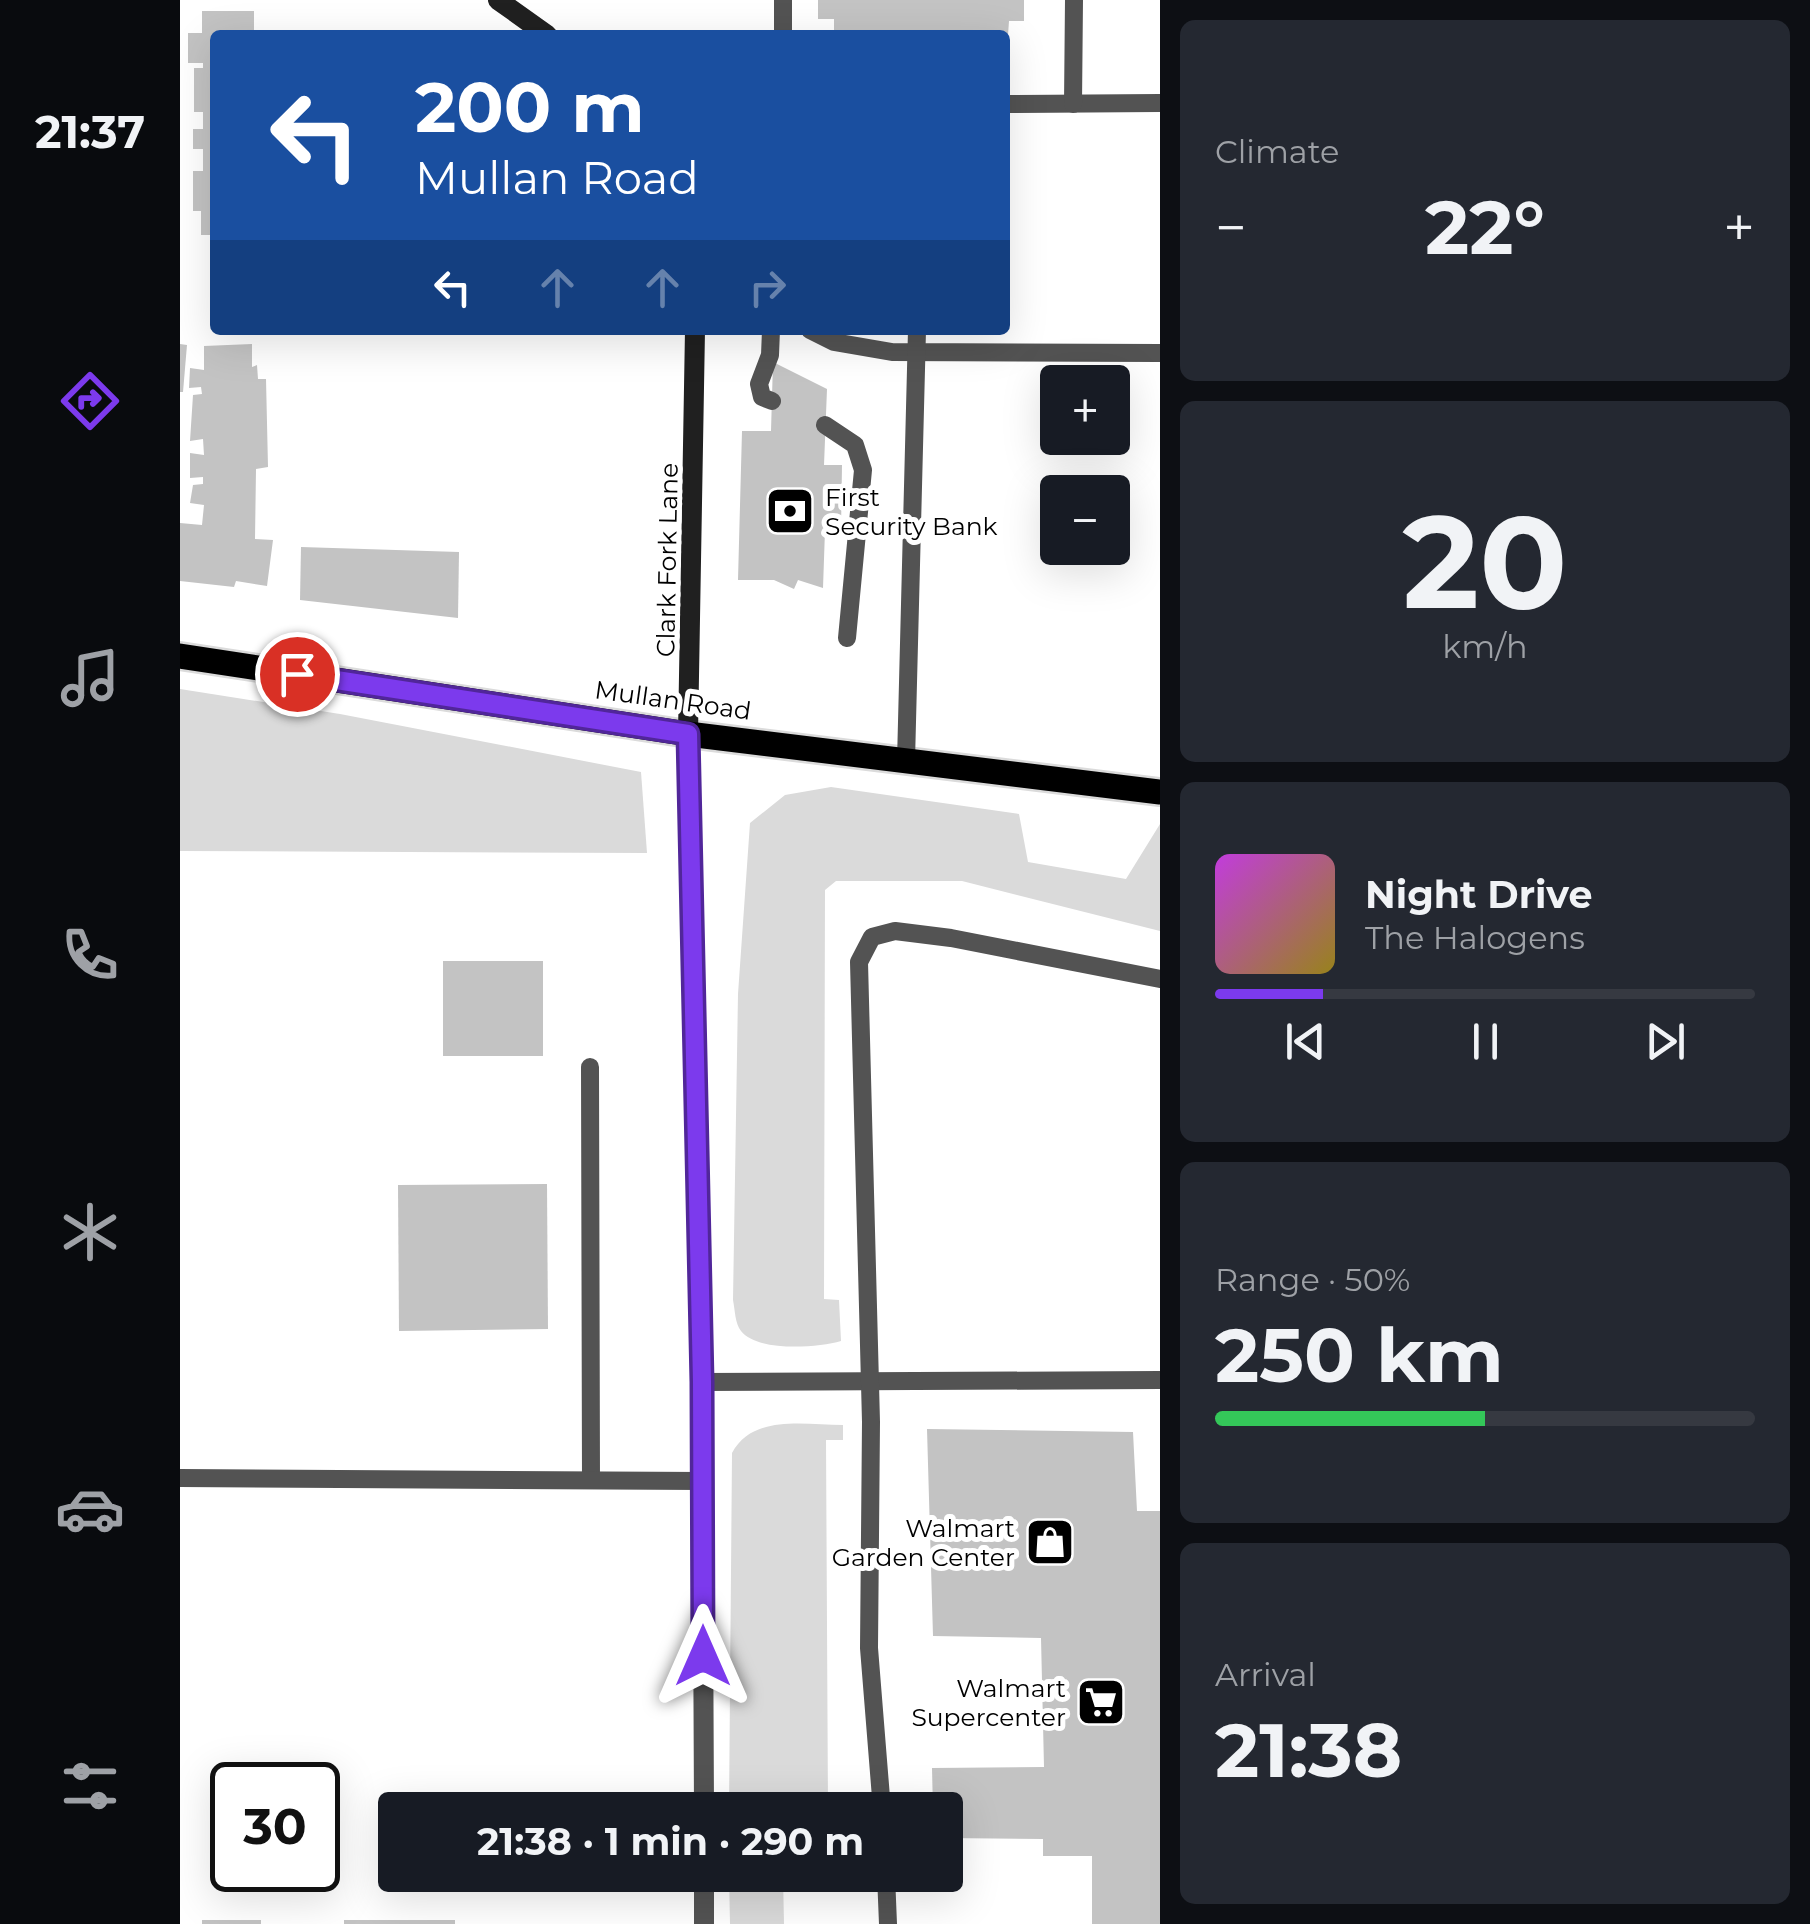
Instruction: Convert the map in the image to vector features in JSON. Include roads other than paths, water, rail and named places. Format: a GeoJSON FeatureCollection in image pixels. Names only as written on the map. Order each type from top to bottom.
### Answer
{"type":"FeatureCollection","features":[{"type":"Feature","properties":{"kind":"main road","name":"Mullan Road"},"geometry":{"type":"LineString","coordinates":[[180,656],[688,734],[1160,792]]}},
{"type":"Feature","properties":{"kind":"street"},"geometry":{"type":"LineString","coordinates":[[498,0],[540,30]]}},
{"type":"Feature","properties":{"kind":"street","name":"Clark Fork Lane"},"geometry":{"type":"LineString","coordinates":[[695,335],[688,734],[702,1382],[704,1792]]}},
{"type":"Feature","properties":{"kind":"street"},"geometry":{"type":"LineString","coordinates":[[704,1892],[704,1924]]}},
{"type":"Feature","properties":{"kind":"lane"},"geometry":{"type":"LineString","coordinates":[[783,0],[783,30]]}},
{"type":"Feature","properties":{"kind":"lane"},"geometry":{"type":"LineString","coordinates":[[1074,0],[1074,104]]}},
{"type":"Feature","properties":{"kind":"lane"},"geometry":{"type":"LineString","coordinates":[[1010,104],[1160,104]]}},
{"type":"Feature","properties":{"kind":"lane"},"geometry":{"type":"LineString","coordinates":[[771,335],[770,355],[758,384],[762,396],[772,401]]}},
{"type":"Feature","properties":{"kind":"lane"},"geometry":{"type":"LineString","coordinates":[[820,335],[864,349],[1160,353]]}},
{"type":"Feature","properties":{"kind":"lane"},"geometry":{"type":"LineString","coordinates":[[906,761],[917,335]]}},
{"type":"Feature","properties":{"kind":"lane"},"geometry":{"type":"LineString","coordinates":[[825,425],[854,445],[863,470],[846,638]]}},
{"type":"Feature","properties":{"kind":"lane"},"geometry":{"type":"LineString","coordinates":[[881,1792],[870,1648],[870,1381],[859,962],[872,937],[895,931],[951,938],[1160,979]]}},
{"type":"Feature","properties":{"kind":"lane"},"geometry":{"type":"LineString","coordinates":[[590,1066],[592,1480]]}},
{"type":"Feature","properties":{"kind":"lane"},"geometry":{"type":"LineString","coordinates":[[702,1382],[1160,1380]]}},
{"type":"Feature","properties":{"kind":"lane"},"geometry":{"type":"LineString","coordinates":[[180,1478],[702,1481]]}},
{"type":"Feature","properties":{"kind":"lane"},"geometry":{"type":"LineString","coordinates":[[887,1892],[888,1924]]}},
{"type":"Feature","properties":{"kind":"place","name":"First Security Bank"},"geometry":{"type":"Point","coordinates":[790,511]}},
{"type":"Feature","properties":{"kind":"place","name":"Walmart Garden Center"},"geometry":{"type":"Point","coordinates":[1050,1542]}},
{"type":"Feature","properties":{"kind":"place","name":"Walmart Supercenter"},"geometry":{"type":"Point","coordinates":[1101,1702]}}]}
